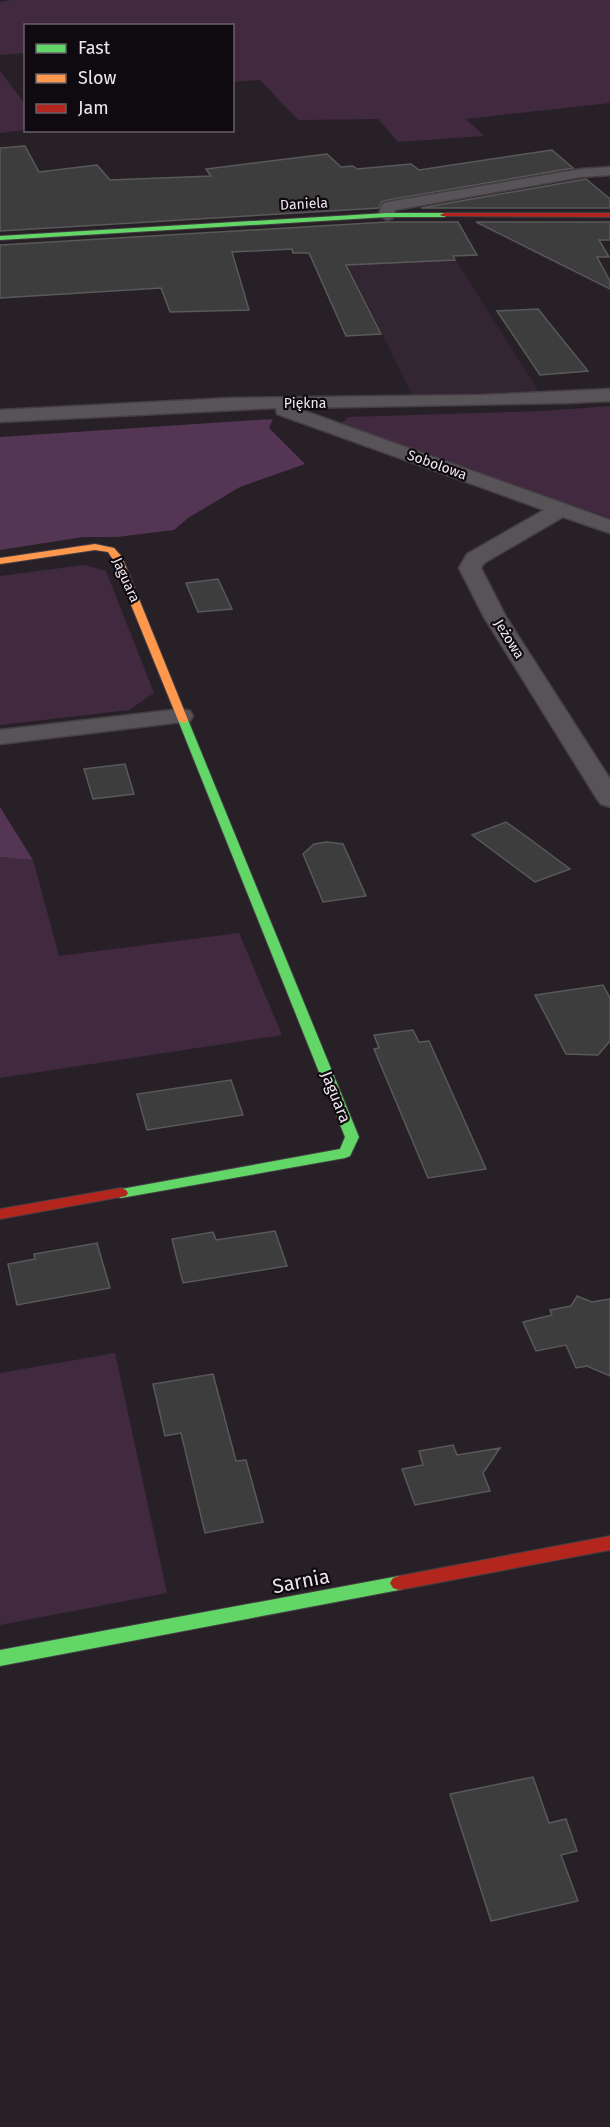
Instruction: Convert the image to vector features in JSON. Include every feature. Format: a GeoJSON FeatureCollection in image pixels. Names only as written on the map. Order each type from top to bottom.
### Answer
{"type":"FeatureCollection","features":[{"type":"Feature","properties":{"kind":"street"},"geometry":{"type":"LineString","coordinates":[[387,215],[388,207],[581,173],[610,171]]}},
{"type":"Feature","properties":{"kind":"street","name":"Daniela"},"geometry":{"type":"LineString","coordinates":[[0,238],[387,215],[610,215]]}},
{"type":"Feature","properties":{"kind":"street","name":"Piękna"},"geometry":{"type":"LineString","coordinates":[[0,416],[264,403],[554,400],[610,395]]}},
{"type":"Feature","properties":{"kind":"street","name":"Sobolowa"},"geometry":{"type":"LineString","coordinates":[[264,403],[610,527]]}},
{"type":"Feature","properties":{"kind":"street","name":"Jeżowa"},"geometry":{"type":"LineString","coordinates":[[560,510],[475,559],[470,568],[495,617],[610,799]]}},
{"type":"Feature","properties":{"kind":"street","name":"Jaguara"},"geometry":{"type":"LineString","coordinates":[[0,561],[95,547],[111,550],[117,557],[352,1137],[345,1153],[320,1159],[0,1214]]}},
{"type":"Feature","properties":{"kind":"street"},"geometry":{"type":"LineString","coordinates":[[0,737],[181,716]]}},
{"type":"Feature","properties":{"kind":"street","name":"Sarnia"},"geometry":{"type":"LineString","coordinates":[[0,1658],[610,1543]]}},
{"type":"Feature","properties":{"kind":"shaded area"},"geometry":{"type":"Polygon","coordinates":[[[12,0],[610,0],[610,103],[466,119],[484,136],[398,142],[378,119],[298,120],[260,80],[234,82],[234,24],[24,24],[24,53],[0,55],[0,2],[12,0]]]}},
{"type":"Feature","properties":{"kind":"shaded area"},"geometry":{"type":"Polygon","coordinates":[[[0,71],[24,103],[24,130],[0,133],[0,71]]]}},
{"type":"Feature","properties":{"kind":"shaded area"},"geometry":{"type":"Polygon","coordinates":[[[435,227],[539,392],[414,398],[339,247],[435,227]]]}},
{"type":"Feature","properties":{"kind":"shaded area"},"geometry":{"type":"Polygon","coordinates":[[[610,406],[610,518],[450,464],[342,423],[348,417],[544,411],[610,406]]]}},
{"type":"Feature","properties":{"kind":"shaded area"},"geometry":{"type":"Polygon","coordinates":[[[273,419],[269,428],[305,464],[240,487],[188,518],[174,530],[117,537],[83,537],[0,550],[0,437],[273,419]]]}},
{"type":"Feature","properties":{"kind":"shaded area"},"geometry":{"type":"Polygon","coordinates":[[[84,565],[106,571],[154,693],[129,710],[0,725],[0,576],[84,565]]]}},
{"type":"Feature","properties":{"kind":"shaded area"},"geometry":{"type":"Polygon","coordinates":[[[0,807],[33,860],[0,857],[0,807]]]}},
{"type":"Feature","properties":{"kind":"shaded area"},"geometry":{"type":"Polygon","coordinates":[[[0,857],[33,860],[59,956],[239,933],[282,1035],[0,1078],[0,857]]]}},
{"type":"Feature","properties":{"kind":"shaded area"},"geometry":{"type":"Polygon","coordinates":[[[115,1353],[167,1593],[0,1625],[0,1373],[115,1353]]]}},
{"type":"Feature","properties":{"kind":"building"},"geometry":{"type":"Polygon","coordinates":[[[25,146],[39,172],[97,165],[110,180],[211,176],[206,169],[327,154],[341,167],[353,166],[357,169],[411,164],[419,170],[552,150],[573,168],[388,200],[381,202],[379,208],[0,231],[0,148],[25,146]]]}},
{"type":"Feature","properties":{"kind":"building"},"geometry":{"type":"Polygon","coordinates":[[[586,179],[610,199],[610,208],[421,208],[586,179]]]}},
{"type":"Feature","properties":{"kind":"building"},"geometry":{"type":"Polygon","coordinates":[[[387,222],[458,222],[477,255],[453,256],[455,260],[346,265],[381,334],[346,336],[309,253],[293,253],[292,249],[232,252],[249,310],[170,312],[161,288],[0,298],[0,245],[387,222]]]}},
{"type":"Feature","properties":{"kind":"building"},"geometry":{"type":"Polygon","coordinates":[[[476,222],[610,222],[610,240],[599,240],[609,257],[597,257],[610,281],[610,289],[476,222]]]}},
{"type":"Feature","properties":{"kind":"building"},"geometry":{"type":"Polygon","coordinates":[[[538,309],[588,371],[540,375],[497,311],[538,309]]]}},
{"type":"Feature","properties":{"kind":"building"},"geometry":{"type":"Polygon","coordinates":[[[218,579],[232,609],[198,612],[186,583],[218,579]]]}},
{"type":"Feature","properties":{"kind":"building"},"geometry":{"type":"Polygon","coordinates":[[[125,764],[134,794],[93,799],[84,769],[125,764]]]}},
{"type":"Feature","properties":{"kind":"building"},"geometry":{"type":"Polygon","coordinates":[[[506,822],[570,869],[535,882],[472,835],[506,822]]]}},
{"type":"Feature","properties":{"kind":"building"},"geometry":{"type":"Polygon","coordinates":[[[327,842],[343,844],[366,896],[323,902],[303,854],[314,844],[327,842]]]}},
{"type":"Feature","properties":{"kind":"building"},"geometry":{"type":"Polygon","coordinates":[[[603,985],[610,998],[610,1041],[598,1055],[566,1054],[535,995],[603,985]]]}},
{"type":"Feature","properties":{"kind":"building"},"geometry":{"type":"Polygon","coordinates":[[[413,1030],[419,1042],[429,1041],[486,1169],[428,1178],[374,1049],[379,1048],[374,1035],[413,1030]]]}},
{"type":"Feature","properties":{"kind":"building"},"geometry":{"type":"Polygon","coordinates":[[[231,1080],[243,1115],[147,1130],[137,1094],[231,1080]]]}},
{"type":"Feature","properties":{"kind":"building"},"geometry":{"type":"Polygon","coordinates":[[[275,1231],[287,1266],[183,1283],[172,1239],[213,1232],[216,1240],[275,1231]]]}},
{"type":"Feature","properties":{"kind":"building"},"geometry":{"type":"Polygon","coordinates":[[[97,1243],[110,1288],[17,1305],[8,1264],[35,1259],[34,1254],[97,1243]]]}},
{"type":"Feature","properties":{"kind":"building"},"geometry":{"type":"Polygon","coordinates":[[[577,1296],[592,1302],[610,1299],[610,1376],[587,1366],[576,1368],[566,1345],[536,1351],[523,1322],[552,1315],[550,1310],[571,1306],[577,1296]]]}},
{"type":"Feature","properties":{"kind":"building"},"geometry":{"type":"Polygon","coordinates":[[[213,1374],[236,1461],[246,1460],[263,1522],[205,1533],[181,1433],[165,1436],[153,1384],[213,1374]]]}},
{"type":"Feature","properties":{"kind":"building"},"geometry":{"type":"Polygon","coordinates":[[[453,1445],[457,1455],[500,1448],[483,1473],[490,1491],[415,1505],[402,1469],[423,1465],[419,1451],[453,1445]]]}},
{"type":"Feature","properties":{"kind":"building"},"geometry":{"type":"Polygon","coordinates":[[[533,1777],[549,1823],[566,1819],[577,1851],[561,1855],[578,1901],[491,1921],[450,1794],[533,1777]]]}},
{"type":"Feature","properties":{"kind":"traffic: fast"},"geometry":{"type":"LineString","coordinates":[[0,238],[387,215],[444,215]]}},
{"type":"Feature","properties":{"kind":"traffic: fast"},"geometry":{"type":"LineString","coordinates":[[121,1193],[345,1153],[352,1137],[183,720]]}},
{"type":"Feature","properties":{"kind":"traffic: fast"},"geometry":{"type":"LineString","coordinates":[[0,1658],[399,1583]]}},
{"type":"Feature","properties":{"kind":"traffic: slow"},"geometry":{"type":"LineString","coordinates":[[0,561],[95,547],[111,550],[117,557],[183,720]]}},
{"type":"Feature","properties":{"kind":"traffic: jam"},"geometry":{"type":"LineString","coordinates":[[444,215],[610,215]]}},
{"type":"Feature","properties":{"kind":"traffic: jam"},"geometry":{"type":"LineString","coordinates":[[0,1214],[121,1193]]}},
{"type":"Feature","properties":{"kind":"traffic: jam"},"geometry":{"type":"LineString","coordinates":[[399,1583],[610,1543]]}}]}
